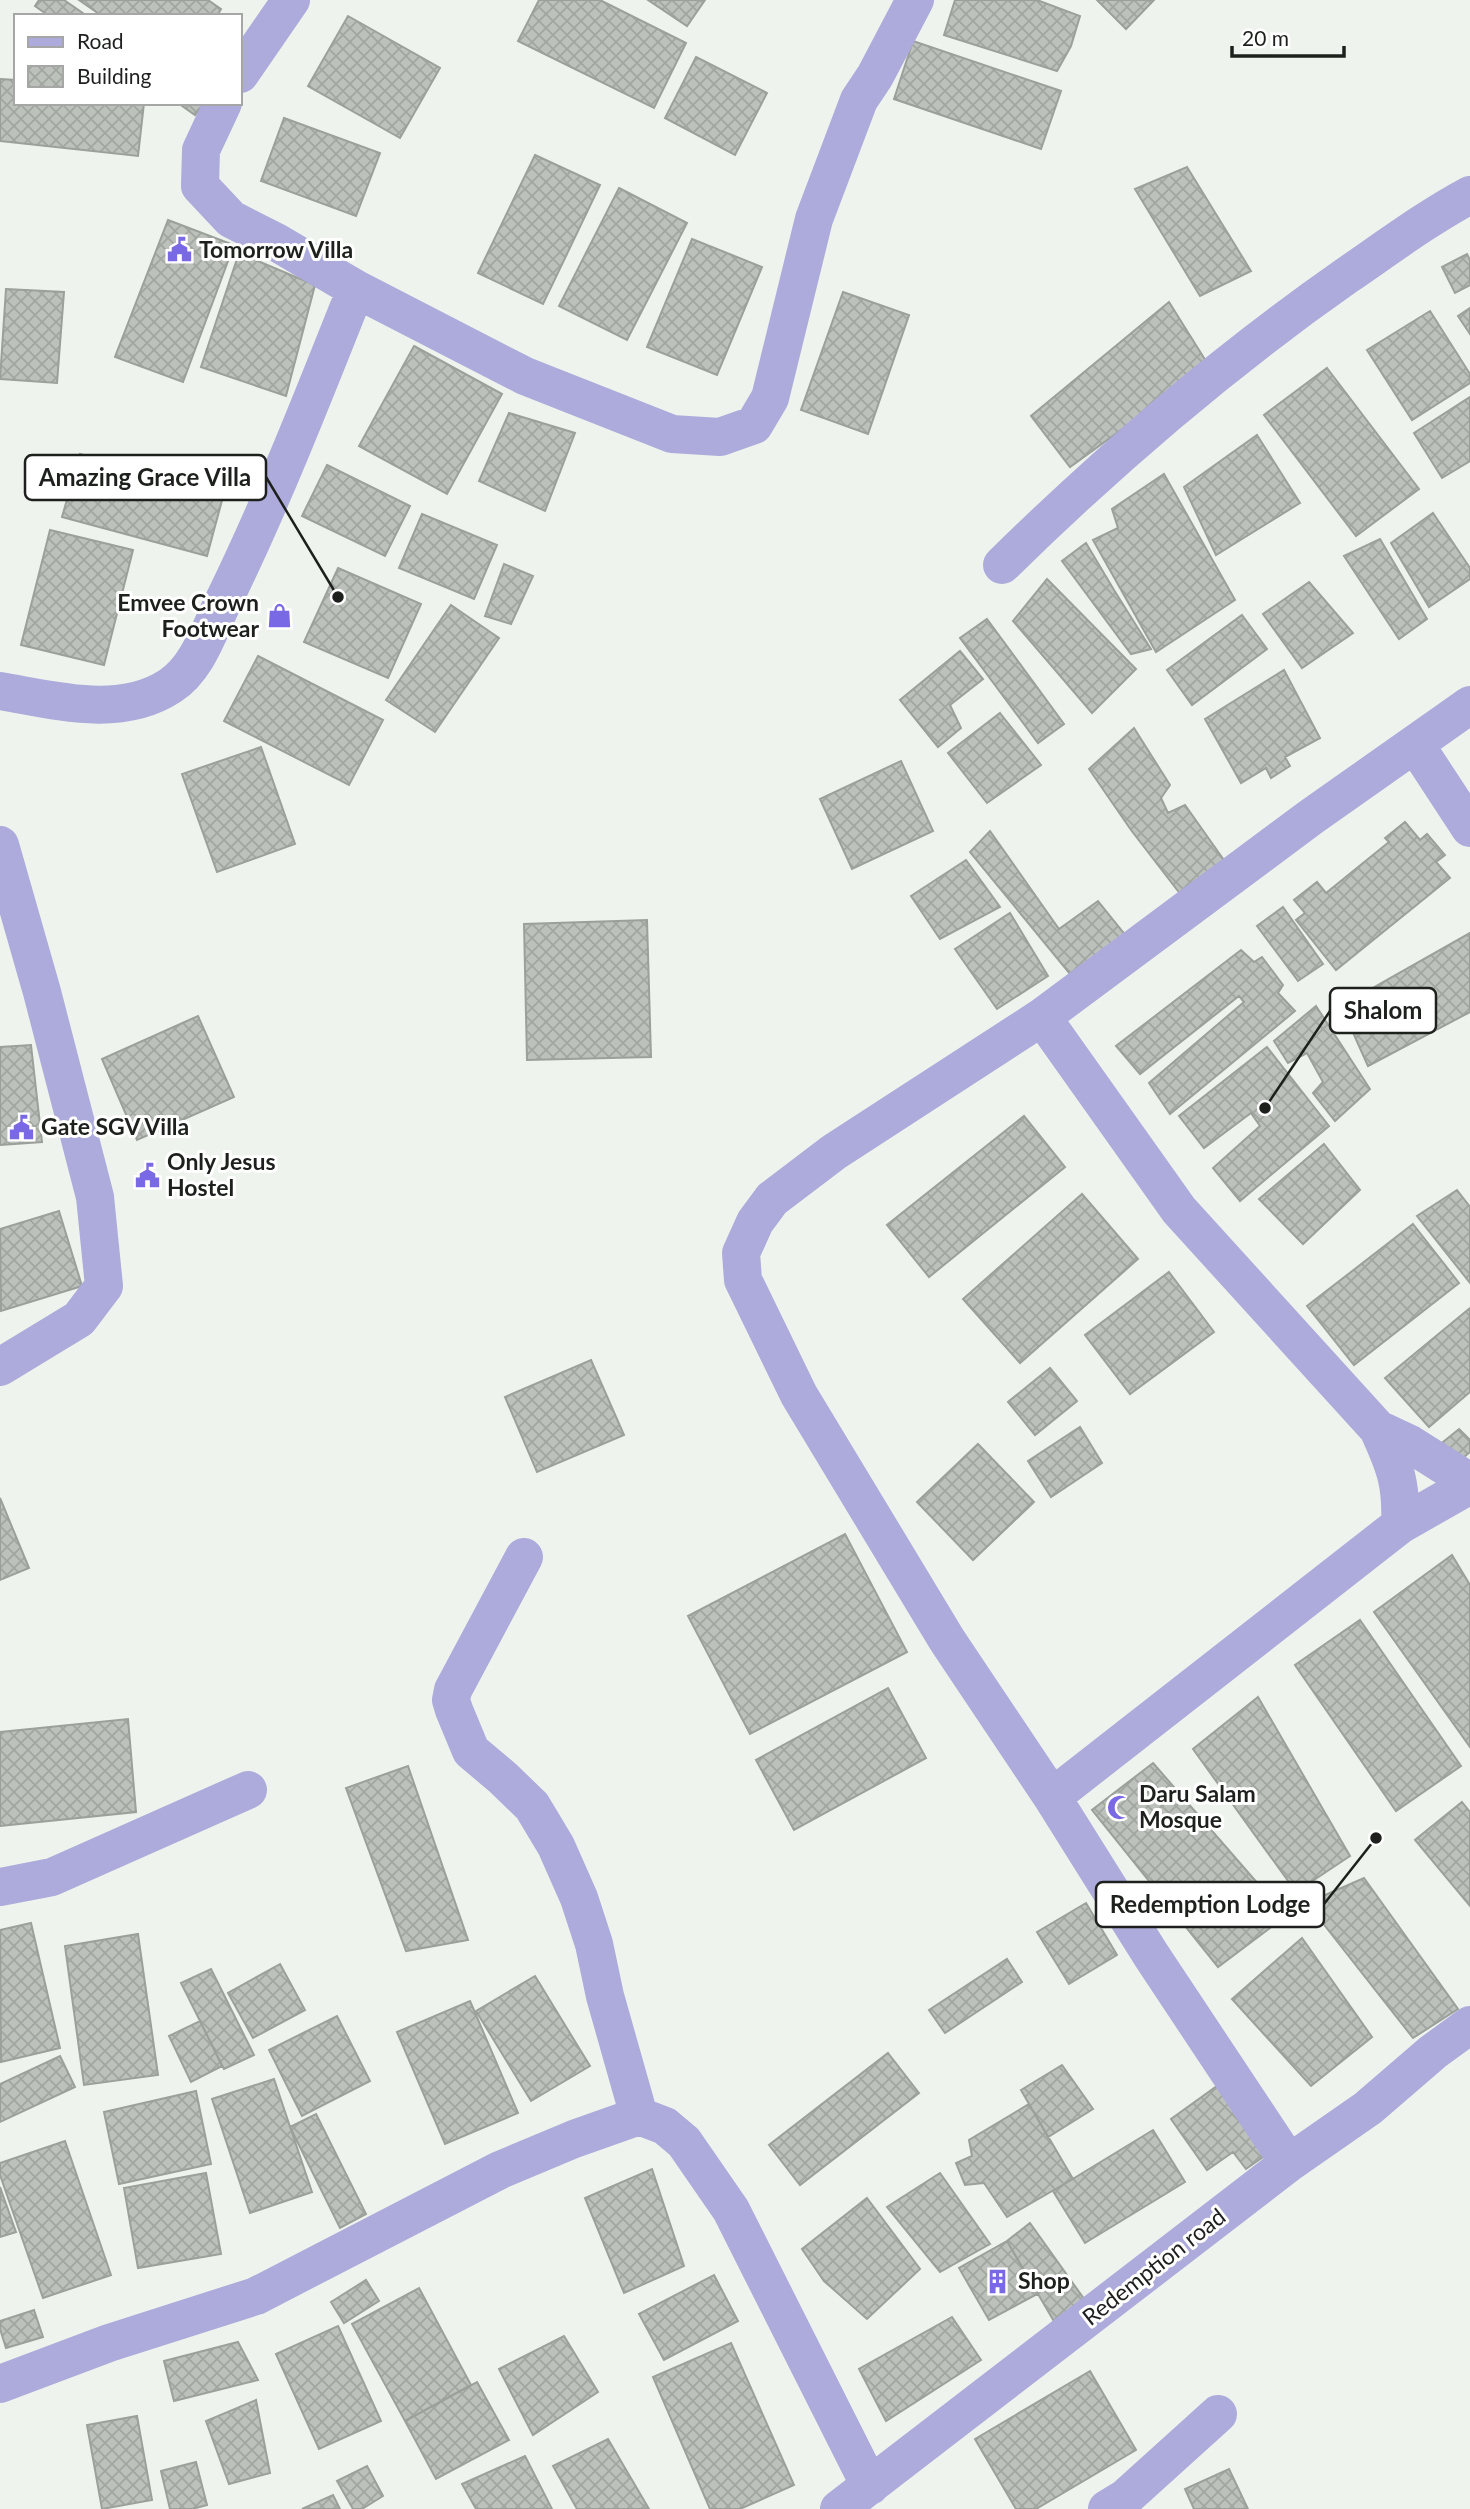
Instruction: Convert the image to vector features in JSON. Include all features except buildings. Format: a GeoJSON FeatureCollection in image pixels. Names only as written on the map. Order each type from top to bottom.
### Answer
{"type":"FeatureCollection","features":[{"type":"Feature","properties":{"kind":"street"},"geometry":{"type":"LineString","coordinates":[[242,71],[291,0]]}},
{"type":"Feature","properties":{"kind":"street"},"geometry":{"type":"LineString","coordinates":[[222,105],[201,150],[200,187],[232,219],[356,289],[525,376],[672,434],[720,437],[754,425],[770,398],[814,219],[854,112],[915,0]]}},
{"type":"Feature","properties":{"kind":"street"},"geometry":{"type":"LineString","coordinates":[[1002,565],[1070,499],[1213,375],[1286,318],[1407,234],[1470,195]]}},
{"type":"Feature","properties":{"kind":"street"},"geometry":{"type":"LineString","coordinates":[[0,691],[86,706],[141,700],[171,686],[193,664],[262,523],[356,289]]}},
{"type":"Feature","properties":{"kind":"street"},"geometry":{"type":"LineString","coordinates":[[1289,2163],[947,1640],[799,1395],[743,1279],[741,1253],[755,1222],[772,1199],[834,1152],[1042,1017],[1311,817],[1470,705]]}},
{"type":"Feature","properties":{"kind":"street"},"geometry":{"type":"LineString","coordinates":[[1415,744],[1470,828]]}},
{"type":"Feature","properties":{"kind":"street"},"geometry":{"type":"LineString","coordinates":[[0,845],[42,992],[95,1197],[104,1286],[79,1319],[0,1367]]}},
{"type":"Feature","properties":{"kind":"street"},"geometry":{"type":"LineString","coordinates":[[1042,1017],[1179,1210],[1378,1429],[1396,1468],[1401,1496],[1400,1525]]}},
{"type":"Feature","properties":{"kind":"street"},"geometry":{"type":"LineString","coordinates":[[1052,1797],[1400,1525],[1470,1484],[1409,1444],[1378,1429]]}},
{"type":"Feature","properties":{"kind":"street"},"geometry":{"type":"LineString","coordinates":[[524,1557],[453,1690],[454,1710],[471,1751],[532,1806],[556,1846],[579,1898],[594,1944],[605,1996],[639,2116]]}},
{"type":"Feature","properties":{"kind":"street"},"geometry":{"type":"LineString","coordinates":[[0,1887],[52,1877],[248,1790]]}},
{"type":"Feature","properties":{"kind":"street","name":"Redemption road"},"geometry":{"type":"LineString","coordinates":[[839,2509],[1289,2163],[1368,2108],[1433,2052],[1470,2025]]}},
{"type":"Feature","properties":{"kind":"street"},"geometry":{"type":"LineString","coordinates":[[0,2384],[109,2343],[256,2296],[500,2170],[639,2116],[665,2126],[684,2142],[731,2210],[870,2486]]}},
{"type":"Feature","properties":{"kind":"street"},"geometry":{"type":"LineString","coordinates":[[1120,2505],[1218,2414]]}},
{"type":"Feature","properties":{"kind":"place","name":"Tomorrow Villa"},"geometry":{"type":"Point","coordinates":[179,250]}},
{"type":"Feature","properties":{"kind":"place","name":"Amazing Grace Villa"},"geometry":{"type":"Point","coordinates":[338,597]}},
{"type":"Feature","properties":{"kind":"place","name":"Emvee Crown Footwear"},"geometry":{"type":"Point","coordinates":[279,616]}},
{"type":"Feature","properties":{"kind":"place","name":"Shalom"},"geometry":{"type":"Point","coordinates":[1265,1108]}},
{"type":"Feature","properties":{"kind":"place","name":"Gate SGV Villa"},"geometry":{"type":"Point","coordinates":[21,1127]}},
{"type":"Feature","properties":{"kind":"place","name":"Only Jesus Hostel"},"geometry":{"type":"Point","coordinates":[147,1175]}},
{"type":"Feature","properties":{"kind":"place","name":"Daru Salam Mosque"},"geometry":{"type":"Point","coordinates":[1119,1807]}},
{"type":"Feature","properties":{"kind":"place","name":"Redemption Lodge"},"geometry":{"type":"Point","coordinates":[1376,1838]}},
{"type":"Feature","properties":{"kind":"place","name":"Shop"},"geometry":{"type":"Point","coordinates":[998,2281]}}]}
